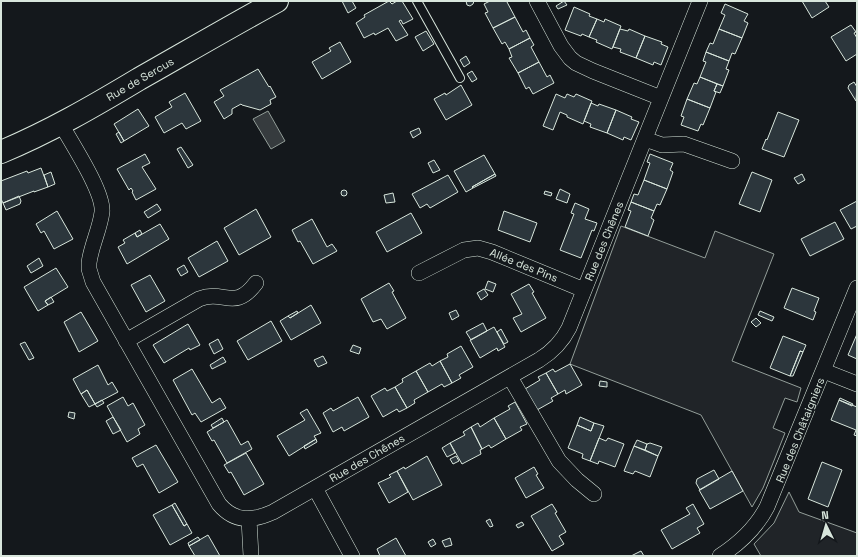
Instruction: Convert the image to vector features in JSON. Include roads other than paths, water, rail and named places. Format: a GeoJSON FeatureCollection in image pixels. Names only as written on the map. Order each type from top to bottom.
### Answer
{"type":"FeatureCollection","features":[{"type":"Feature","properties":{"kind":"street","name":"Rue de Sercus"},"geometry":{"type":"LineString","coordinates":[[1,152],[61,124],[277,1]]}},
{"type":"Feature","properties":{"kind":"street"},"geometry":{"type":"LineString","coordinates":[[537,1],[560,46],[570,58],[589,69],[661,98]]}},
{"type":"Feature","properties":{"kind":"street","name":"Rue des Chênes"},"geometry":{"type":"LineString","coordinates":[[61,124],[96,187],[101,200],[102,213],[90,257],[89,269],[93,282],[217,501],[228,514],[241,518],[258,518],[273,512],[547,356],[560,342],[569,328],[700,1]]}},
{"type":"Feature","properties":{"kind":"street"},"geometry":{"type":"LineString","coordinates":[[645,139],[662,145],[684,144],[732,161]]}},
{"type":"Feature","properties":{"kind":"street","name":"Allée des Pins"},"geometry":{"type":"LineString","coordinates":[[419,273],[464,250],[478,248],[492,252],[584,290]]}},
{"type":"Feature","properties":{"kind":"street"},"geometry":{"type":"LineString","coordinates":[[126,341],[199,299],[210,296],[238,299],[246,295],[256,283]]}},
{"type":"Feature","properties":{"kind":"street","name":"Rue des Châtaigniers"},"geometry":{"type":"LineString","coordinates":[[720,556],[744,537],[763,516],[773,495],[857,288]]}},
{"type":"Feature","properties":{"kind":"street"},"geometry":{"type":"LineString","coordinates":[[824,371],[857,384]]}},
{"type":"Feature","properties":{"kind":"street"},"geometry":{"type":"LineString","coordinates":[[510,377],[559,461],[576,480],[594,494]]}},
{"type":"Feature","properties":{"kind":"street"},"geometry":{"type":"LineString","coordinates":[[315,488],[352,556]]}},
{"type":"Feature","properties":{"kind":"street"},"geometry":{"type":"LineString","coordinates":[[249,519],[252,556]]}},
{"type":"Feature","properties":{"kind":"lane"},"geometry":{"type":"LineString","coordinates":[[417,1],[460,78]]}}]}
